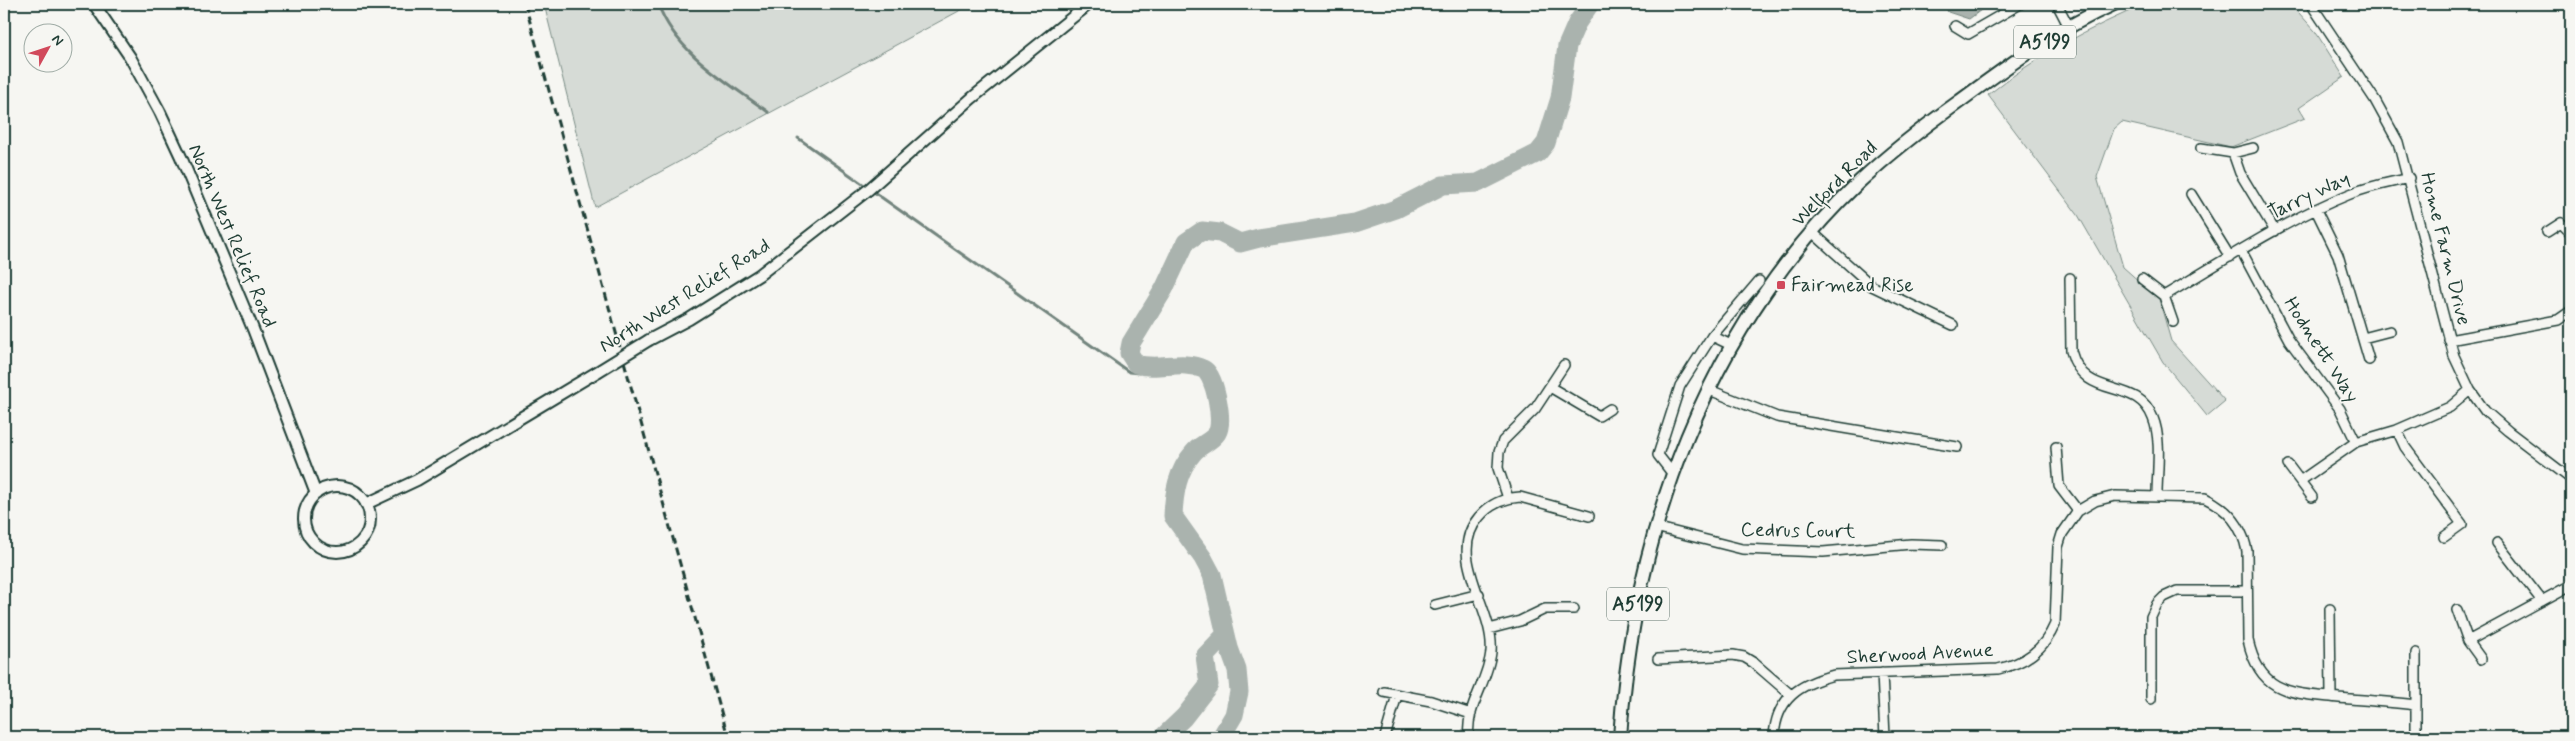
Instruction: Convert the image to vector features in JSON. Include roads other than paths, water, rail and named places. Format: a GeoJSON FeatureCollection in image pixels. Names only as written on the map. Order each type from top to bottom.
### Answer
{"type":"FeatureCollection","features":[{"type":"Feature","properties":{"kind":"main road","name":"Welford Road"},"geometry":{"type":"LineString","coordinates":[[1620,737],[1633,630],[1655,527],[1672,473],[1707,389],[1731,345],[1777,275],[1812,232],[1858,183],[1930,122],[2022,56],[2069,27],[2114,4]]}},
{"type":"Feature","properties":{"kind":"street","name":"North West Relief Road"},"geometry":{"type":"LineString","coordinates":[[94,4],[130,57],[160,112],[181,157],[253,329],[316,494]]}},
{"type":"Feature","properties":{"kind":"street","name":"North West Relief Road"},"geometry":{"type":"LineString","coordinates":[[366,504],[416,480],[649,340],[689,319],[759,275],[868,190],[972,98],[1089,4]]}},
{"type":"Feature","properties":{"kind":"street"},"geometry":{"type":"LineString","coordinates":[[1955,26],[1968,34],[2020,4]]}},
{"type":"Feature","properties":{"kind":"street"},"geometry":{"type":"LineString","coordinates":[[2056,4],[2069,27]]}},
{"type":"Feature","properties":{"kind":"street","name":"Home Farm Drive"},"geometry":{"type":"LineString","coordinates":[[2311,4],[2390,125],[2398,142],[2409,178],[2449,340],[2458,368],[2470,390],[2485,411],[2571,479]]}},
{"type":"Feature","properties":{"kind":"street"},"geometry":{"type":"LineString","coordinates":[[2201,148],[2233,153],[2253,148]]}},
{"type":"Feature","properties":{"kind":"street"},"geometry":{"type":"LineString","coordinates":[[2233,153],[2238,167],[2275,231]]}},
{"type":"Feature","properties":{"kind":"street","name":"Tarry Way"},"geometry":{"type":"LineString","coordinates":[[2164,296],[2241,250],[2316,210],[2364,189],[2409,178]]}},
{"type":"Feature","properties":{"kind":"street"},"geometry":{"type":"LineString","coordinates":[[2191,194],[2230,257]]}},
{"type":"Feature","properties":{"kind":"street"},"geometry":{"type":"LineString","coordinates":[[2316,210],[2338,255],[2368,360]]}},
{"type":"Feature","properties":{"kind":"street"},"geometry":{"type":"LineString","coordinates":[[2547,232],[2561,223],[2571,233]]}},
{"type":"Feature","properties":{"kind":"street"},"geometry":{"type":"LineString","coordinates":[[1812,232],[1872,286],[1953,325]]}},
{"type":"Feature","properties":{"kind":"street","name":"Hodnett Way"},"geometry":{"type":"LineString","coordinates":[[2241,250],[2289,340],[2340,409],[2356,442]]}},
{"type":"Feature","properties":{"kind":"street"},"geometry":{"type":"LineString","coordinates":[[2070,278],[2071,351],[2073,361],[2085,377],[2094,383],[2127,392],[2147,406],[2156,427],[2158,495]]}},
{"type":"Feature","properties":{"kind":"street"},"geometry":{"type":"LineString","coordinates":[[2142,279],[2164,296],[2173,322]]}},
{"type":"Feature","properties":{"kind":"street"},"geometry":{"type":"LineString","coordinates":[[1672,473],[1658,455],[1680,386],[1712,336],[1759,281]]}},
{"type":"Feature","properties":{"kind":"street"},"geometry":{"type":"LineString","coordinates":[[2449,340],[2558,320],[2571,311]]}},
{"type":"Feature","properties":{"kind":"street"},"geometry":{"type":"LineString","coordinates":[[2363,338],[2390,331]]}},
{"type":"Feature","properties":{"kind":"street"},"geometry":{"type":"LineString","coordinates":[[1712,336],[1731,345]]}},
{"type":"Feature","properties":{"kind":"street"},"geometry":{"type":"LineString","coordinates":[[1508,498],[1498,468],[1499,452],[1503,440],[1509,432],[1528,416],[1564,365]]}},
{"type":"Feature","properties":{"kind":"street"},"geometry":{"type":"LineString","coordinates":[[1550,387],[1599,416],[1610,410]]}},
{"type":"Feature","properties":{"kind":"street"},"geometry":{"type":"LineString","coordinates":[[1707,389],[1777,417],[1957,447]]}},
{"type":"Feature","properties":{"kind":"street"},"geometry":{"type":"LineString","coordinates":[[2300,481],[2356,442],[2397,430],[2450,406],[2470,390]]}},
{"type":"Feature","properties":{"kind":"street"},"geometry":{"type":"LineString","coordinates":[[2397,430],[2405,447],[2462,524],[2444,537]]}},
{"type":"Feature","properties":{"kind":"street"},"geometry":{"type":"LineString","coordinates":[[2056,447],[2059,486],[2078,511]]}},
{"type":"Feature","properties":{"kind":"street"},"geometry":{"type":"LineString","coordinates":[[2288,465],[2312,497]]}},
{"type":"Feature","properties":{"kind":"street"},"geometry":{"type":"LineString","coordinates":[[338,486],[349,489],[359,495],[366,504],[370,525],[363,539],[351,549],[330,552],[320,548],[306,532],[305,510],[316,494],[327,487],[338,486]]}},
{"type":"Feature","properties":{"kind":"street","name":"Sherwood Avenue"},"geometry":{"type":"LineString","coordinates":[[1774,737],[1777,718],[1791,695],[1810,681],[1834,675],[1998,669],[2024,661],[2034,654],[2051,635],[2056,624],[2058,547],[2062,534],[2078,511],[2095,501],[2109,497],[2158,495],[2205,498],[2233,518],[2245,541],[2248,640],[2256,665],[2264,676],[2275,685],[2297,695],[2416,705]]}},
{"type":"Feature","properties":{"kind":"street"},"geometry":{"type":"LineString","coordinates":[[1469,737],[1471,714],[1491,652],[1489,629],[1467,557],[1469,538],[1476,521],[1483,512],[1508,498],[1533,499],[1555,508],[1589,516]]}},
{"type":"Feature","properties":{"kind":"street","name":"Cedrus Court"},"geometry":{"type":"LineString","coordinates":[[1655,527],[1742,549],[1822,552],[1911,544],[1942,545]]}},
{"type":"Feature","properties":{"kind":"street"},"geometry":{"type":"LineString","coordinates":[[2497,543],[2542,601]]}},
{"type":"Feature","properties":{"kind":"street"},"geometry":{"type":"LineString","coordinates":[[2468,641],[2571,585]]}},
{"type":"Feature","properties":{"kind":"street"},"geometry":{"type":"LineString","coordinates":[[2152,699],[2151,617],[2157,604],[2164,597],[2177,591],[2247,592]]}},
{"type":"Feature","properties":{"kind":"street"},"geometry":{"type":"LineString","coordinates":[[1435,605],[1479,594]]}},
{"type":"Feature","properties":{"kind":"street"},"geometry":{"type":"LineString","coordinates":[[1489,629],[1520,621],[1546,609],[1574,609]]}},
{"type":"Feature","properties":{"kind":"street"},"geometry":{"type":"LineString","coordinates":[[2330,609],[2331,697]]}},
{"type":"Feature","properties":{"kind":"street"},"geometry":{"type":"LineString","coordinates":[[2457,610],[2468,641],[2482,660]]}},
{"type":"Feature","properties":{"kind":"street"},"geometry":{"type":"LineString","coordinates":[[2416,653],[2416,737]]}},
{"type":"Feature","properties":{"kind":"street"},"geometry":{"type":"LineString","coordinates":[[1658,659],[1733,655],[1744,657],[1791,695]]}},
{"type":"Feature","properties":{"kind":"street"},"geometry":{"type":"LineString","coordinates":[[1882,673],[1885,737]]}},
{"type":"Feature","properties":{"kind":"street"},"geometry":{"type":"LineString","coordinates":[[1384,692],[1431,701],[1471,714]]}},
{"type":"Feature","properties":{"kind":"street"},"geometry":{"type":"LineString","coordinates":[[1385,737],[1397,694]]}},
{"type":"Feature","properties":{"kind":"waterway"},"geometry":{"type":"LineString","coordinates":[[658,4],[666,21],[690,52],[720,78],[768,112]]}},
{"type":"Feature","properties":{"kind":"waterway"},"geometry":{"type":"LineString","coordinates":[[1221,737],[1234,715],[1239,692],[1237,670],[1229,648],[1212,575],[1203,558],[1173,516],[1178,482],[1188,459],[1199,447],[1217,433],[1219,427],[1219,409],[1215,389],[1207,373],[1195,366],[1144,366],[1136,364],[1129,353],[1131,343],[1164,289],[1186,242],[1202,231],[1220,233],[1240,243],[1259,238],[1355,223],[1396,209],[1443,185],[1478,183],[1538,153],[1546,143],[1560,98],[1567,46],[1577,23],[1590,4]]}},
{"type":"Feature","properties":{"kind":"waterway"},"geometry":{"type":"LineString","coordinates":[[798,138],[867,187]]}},
{"type":"Feature","properties":{"kind":"waterway"},"geometry":{"type":"LineString","coordinates":[[871,190],[1129,372],[1139,373],[1148,368]]}},
{"type":"Feature","properties":{"kind":"waterway"},"geometry":{"type":"LineString","coordinates":[[1163,737],[1184,717],[1209,685],[1205,656],[1226,634]]}},
{"type":"Feature","properties":{"kind":"railway"},"geometry":{"type":"LineString","coordinates":[[525,4],[728,737]]}},
{"type":"Feature","properties":{"kind":"place","name":"Fairmead Rise"},"geometry":{"type":"Point","coordinates":[1781,285]}}]}
